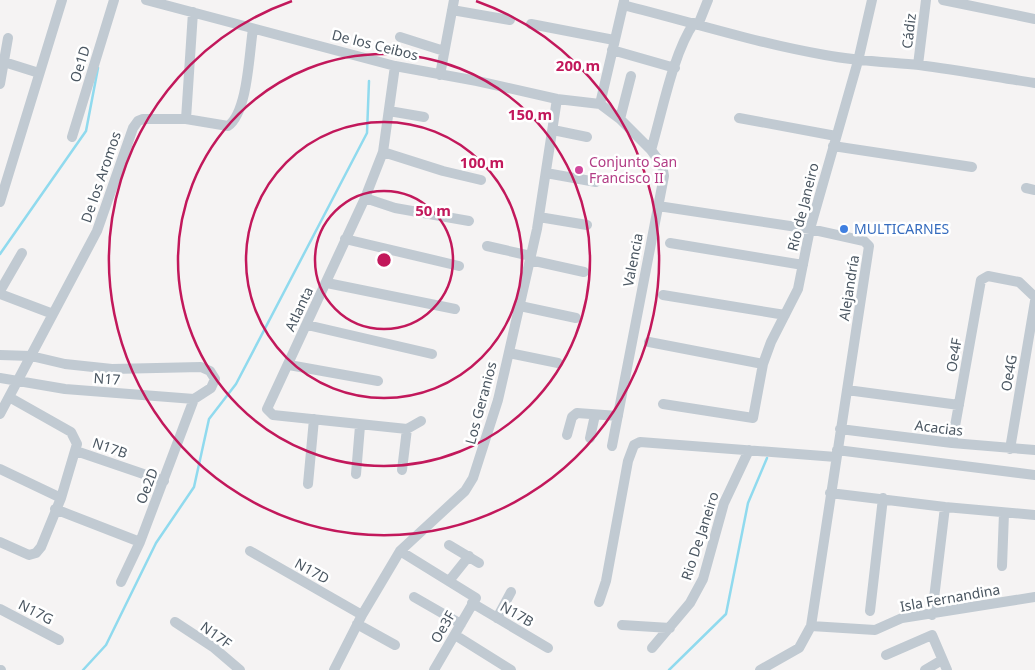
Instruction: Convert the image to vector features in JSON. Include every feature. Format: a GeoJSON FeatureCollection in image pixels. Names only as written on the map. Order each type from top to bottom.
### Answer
{"type":"FeatureCollection","features":[{"type":"Feature","properties":{"kind":"street"},"geometry":{"type":"LineString","coordinates":[[0,202],[62,0]]}},
{"type":"Feature","properties":{"kind":"street","name":"Oe1D"},"geometry":{"type":"LineString","coordinates":[[72,137],[114,0]]}},
{"type":"Feature","properties":{"kind":"street","name":"De los Ceibos"},"geometry":{"type":"LineString","coordinates":[[146,0],[395,66],[477,81],[557,99],[600,104]]}},
{"type":"Feature","properties":{"kind":"street"},"geometry":{"type":"LineString","coordinates":[[651,150],[675,68],[688,33],[696,24],[708,0]]}},
{"type":"Feature","properties":{"kind":"street","name":"Río de Janeiro"},"geometry":{"type":"LineString","coordinates":[[663,404],[753,418],[763,364],[771,342],[798,289],[810,229],[858,61],[872,0]]}},
{"type":"Feature","properties":{"kind":"street","name":"Cádiz"},"geometry":{"type":"LineString","coordinates":[[918,65],[926,0]]}},
{"type":"Feature","properties":{"kind":"street"},"geometry":{"type":"LineString","coordinates":[[943,0],[1035,19]]}},
{"type":"Feature","properties":{"kind":"street"},"geometry":{"type":"LineString","coordinates":[[600,104],[624,3],[749,40],[858,61],[918,65],[1035,83]]}},
{"type":"Feature","properties":{"kind":"street"},"geometry":{"type":"LineString","coordinates":[[440,75],[453,5],[510,20]]}},
{"type":"Feature","properties":{"kind":"street"},"geometry":{"type":"LineString","coordinates":[[186,119],[193,12]]}},
{"type":"Feature","properties":{"kind":"street"},"geometry":{"type":"LineString","coordinates":[[531,24],[613,45],[675,68]]}},
{"type":"Feature","properties":{"kind":"street","name":"De los Aromos"},"geometry":{"type":"LineString","coordinates":[[0,414],[97,231],[133,128],[143,118],[186,119],[228,126],[236,120],[241,106],[253,29]]}},
{"type":"Feature","properties":{"kind":"street"},"geometry":{"type":"LineString","coordinates":[[400,37],[444,51]]}},
{"type":"Feature","properties":{"kind":"street"},"geometry":{"type":"LineString","coordinates":[[0,84],[8,38]]}},
{"type":"Feature","properties":{"kind":"street"},"geometry":{"type":"LineString","coordinates":[[4,62],[40,73]]}},
{"type":"Feature","properties":{"kind":"street","name":"Atlanta"},"geometry":{"type":"LineString","coordinates":[[395,66],[383,152],[366,198],[289,365],[268,405],[268,412],[274,415],[360,426],[407,429]]}},
{"type":"Feature","properties":{"kind":"street"},"geometry":{"type":"LineString","coordinates":[[620,119],[631,76]]}},
{"type":"Feature","properties":{"kind":"street","name":"Los Geranios"},"geometry":{"type":"LineString","coordinates":[[336,669],[359,619],[400,551],[470,486],[498,400],[520,306],[539,217],[557,99]]}},
{"type":"Feature","properties":{"kind":"street","name":"Valencia"},"geometry":{"type":"LineString","coordinates":[[600,104],[620,119],[651,150],[662,165],[664,176],[612,446]]}},
{"type":"Feature","properties":{"kind":"street"},"geometry":{"type":"LineString","coordinates":[[389,110],[424,116]]}},
{"type":"Feature","properties":{"kind":"street"},"geometry":{"type":"LineString","coordinates":[[739,118],[835,141],[972,167]]}},
{"type":"Feature","properties":{"kind":"street"},"geometry":{"type":"LineString","coordinates":[[553,130],[587,137]]}},
{"type":"Feature","properties":{"kind":"street"},"geometry":{"type":"LineString","coordinates":[[383,152],[424,166],[481,180]]}},
{"type":"Feature","properties":{"kind":"street"},"geometry":{"type":"LineString","coordinates":[[546,173],[596,182]]}},
{"type":"Feature","properties":{"kind":"street"},"geometry":{"type":"LineString","coordinates":[[366,198],[395,208],[468,221]]}},
{"type":"Feature","properties":{"kind":"street","name":"Alejandría"},"geometry":{"type":"LineString","coordinates":[[658,206],[810,229],[864,241],[869,246],[840,429]]}},
{"type":"Feature","properties":{"kind":"street"},"geometry":{"type":"LineString","coordinates":[[539,217],[588,225]]}},
{"type":"Feature","properties":{"kind":"street"},"geometry":{"type":"LineString","coordinates":[[345,240],[459,266]]}},
{"type":"Feature","properties":{"kind":"street"},"geometry":{"type":"LineString","coordinates":[[670,243],[803,265]]}},
{"type":"Feature","properties":{"kind":"street"},"geometry":{"type":"LineString","coordinates":[[487,246],[584,272]]}},
{"type":"Feature","properties":{"kind":"street"},"geometry":{"type":"LineString","coordinates":[[22,253],[0,293],[53,314]]}},
{"type":"Feature","properties":{"kind":"street","name":"Oe4F"},"geometry":{"type":"LineString","coordinates":[[952,443],[981,280],[988,276],[1019,282],[1035,297]]}},
{"type":"Feature","properties":{"kind":"street"},"geometry":{"type":"LineString","coordinates":[[327,283],[455,309]]}},
{"type":"Feature","properties":{"kind":"street"},"geometry":{"type":"LineString","coordinates":[[663,295],[785,315]]}},
{"type":"Feature","properties":{"kind":"street","name":"Oe4G"},"geometry":{"type":"LineString","coordinates":[[1010,449],[1035,301]]}},
{"type":"Feature","properties":{"kind":"street"},"geometry":{"type":"LineString","coordinates":[[520,306],[576,318]]}},
{"type":"Feature","properties":{"kind":"street"},"geometry":{"type":"LineString","coordinates":[[307,325],[432,354]]}},
{"type":"Feature","properties":{"kind":"street"},"geometry":{"type":"LineString","coordinates":[[649,342],[763,364]]}},
{"type":"Feature","properties":{"kind":"street"},"geometry":{"type":"LineString","coordinates":[[508,353],[558,363]]}},
{"type":"Feature","properties":{"kind":"street"},"geometry":{"type":"LineString","coordinates":[[0,355],[31,356],[73,365],[112,369],[202,367],[214,375],[215,383],[211,388],[194,399]]}},
{"type":"Feature","properties":{"kind":"street"},"geometry":{"type":"LineString","coordinates":[[289,365],[378,381]]}},
{"type":"Feature","properties":{"kind":"street","name":"N17"},"geometry":{"type":"LineString","coordinates":[[0,378],[65,389],[194,399]]}},
{"type":"Feature","properties":{"kind":"street"},"geometry":{"type":"LineString","coordinates":[[846,390],[960,405]]}},
{"type":"Feature","properties":{"kind":"street"},"geometry":{"type":"LineString","coordinates":[[0,542],[29,555],[36,553],[41,547],[61,498],[77,444],[71,432],[9,397]]}},
{"type":"Feature","properties":{"kind":"street","name":"Oe2D"},"geometry":{"type":"LineString","coordinates":[[121,582],[140,542],[194,399]]}},
{"type":"Feature","properties":{"kind":"street"},"geometry":{"type":"LineString","coordinates":[[568,435],[574,414],[618,416]]}},
{"type":"Feature","properties":{"kind":"street"},"geometry":{"type":"LineString","coordinates":[[590,438],[595,415]]}},
{"type":"Feature","properties":{"kind":"street"},"geometry":{"type":"LineString","coordinates":[[308,484],[314,419]]}},
{"type":"Feature","properties":{"kind":"street"},"geometry":{"type":"LineString","coordinates":[[402,470],[407,429],[421,421]]}},
{"type":"Feature","properties":{"kind":"street"},"geometry":{"type":"LineString","coordinates":[[356,474],[360,426]]}},
{"type":"Feature","properties":{"kind":"street"},"geometry":{"type":"LineString","coordinates":[[760,670],[782,660],[799,648],[811,626],[840,429]]}},
{"type":"Feature","properties":{"kind":"street","name":"Acacias"},"geometry":{"type":"LineString","coordinates":[[840,429],[952,443],[1035,450]]}},
{"type":"Feature","properties":{"kind":"street"},"geometry":{"type":"LineString","coordinates":[[599,602],[606,581],[629,456],[634,445],[640,442],[749,450],[836,453],[1035,475]]}},
{"type":"Feature","properties":{"kind":"street","name":"Rio De Janeiro"},"geometry":{"type":"LineString","coordinates":[[652,648],[690,603],[704,579],[724,503],[749,450]]}},
{"type":"Feature","properties":{"kind":"street","name":"N17B"},"geometry":{"type":"LineString","coordinates":[[76,451],[164,481]]}},
{"type":"Feature","properties":{"kind":"street"},"geometry":{"type":"LineString","coordinates":[[0,469],[61,498]]}},
{"type":"Feature","properties":{"kind":"street"},"geometry":{"type":"LineString","coordinates":[[830,492],[945,507],[1035,515]]}},
{"type":"Feature","properties":{"kind":"street"},"geometry":{"type":"LineString","coordinates":[[870,611],[883,498]]}},
{"type":"Feature","properties":{"kind":"street"},"geometry":{"type":"LineString","coordinates":[[932,615],[945,507]]}},
{"type":"Feature","properties":{"kind":"street"},"geometry":{"type":"LineString","coordinates":[[56,510],[140,542]]}},
{"type":"Feature","properties":{"kind":"street"},"geometry":{"type":"LineString","coordinates":[[1002,566],[1004,512]]}},
{"type":"Feature","properties":{"kind":"street"},"geometry":{"type":"LineString","coordinates":[[449,545],[479,563]]}},
{"type":"Feature","properties":{"kind":"street","name":"N17D"},"geometry":{"type":"LineString","coordinates":[[250,551],[359,619],[395,645]]}},
{"type":"Feature","properties":{"kind":"street","name":"N17B"},"geometry":{"type":"LineString","coordinates":[[400,551],[449,581],[497,618],[548,648]]}},
{"type":"Feature","properties":{"kind":"street"},"geometry":{"type":"LineString","coordinates":[[449,581],[468,556]]}},
{"type":"Feature","properties":{"kind":"street"},"geometry":{"type":"LineString","coordinates":[[497,618],[510,592]]}},
{"type":"Feature","properties":{"kind":"street"},"geometry":{"type":"LineString","coordinates":[[414,597],[461,624]]}},
{"type":"Feature","properties":{"kind":"street","name":"Isla Fernandina"},"geometry":{"type":"LineString","coordinates":[[811,626],[875,630],[902,618],[932,615],[1035,597]]}},
{"type":"Feature","properties":{"kind":"street","name":"Oe3F"},"geometry":{"type":"LineString","coordinates":[[434,670],[474,601]]}},
{"type":"Feature","properties":{"kind":"street","name":"N17G"},"geometry":{"type":"LineString","coordinates":[[0,609],[58,640]]}},
{"type":"Feature","properties":{"kind":"street","name":"N17F"},"geometry":{"type":"LineString","coordinates":[[175,622],[213,648],[240,670]]}},
{"type":"Feature","properties":{"kind":"street"},"geometry":{"type":"LineString","coordinates":[[622,625],[670,628]]}},
{"type":"Feature","properties":{"kind":"street"},"geometry":{"type":"LineString","coordinates":[[455,635],[511,670]]}},
{"type":"Feature","properties":{"kind":"street"},"geometry":{"type":"LineString","coordinates":[[886,655],[932,635],[944,665],[925,670]]}},
{"type":"Feature","properties":{"kind":"waterway"},"geometry":{"type":"LineString","coordinates":[[0,254],[86,131],[98,68]]}},
{"type":"Feature","properties":{"kind":"waterway"},"geometry":{"type":"LineString","coordinates":[[83,670],[106,645],[156,543],[194,487],[209,419],[236,384],[367,133],[369,81]]}},
{"type":"Feature","properties":{"kind":"waterway"},"geometry":{"type":"LineString","coordinates":[[669,670],[726,614],[748,503],[767,458]]}},
{"type":"Feature","properties":{"kind":"place","name":"Conjunto San Francisco II"},"geometry":{"type":"Point","coordinates":[579,170]}},
{"type":"Feature","properties":{"kind":"place","name":"MULTICARNES"},"geometry":{"type":"Point","coordinates":[844,229]}}]}
